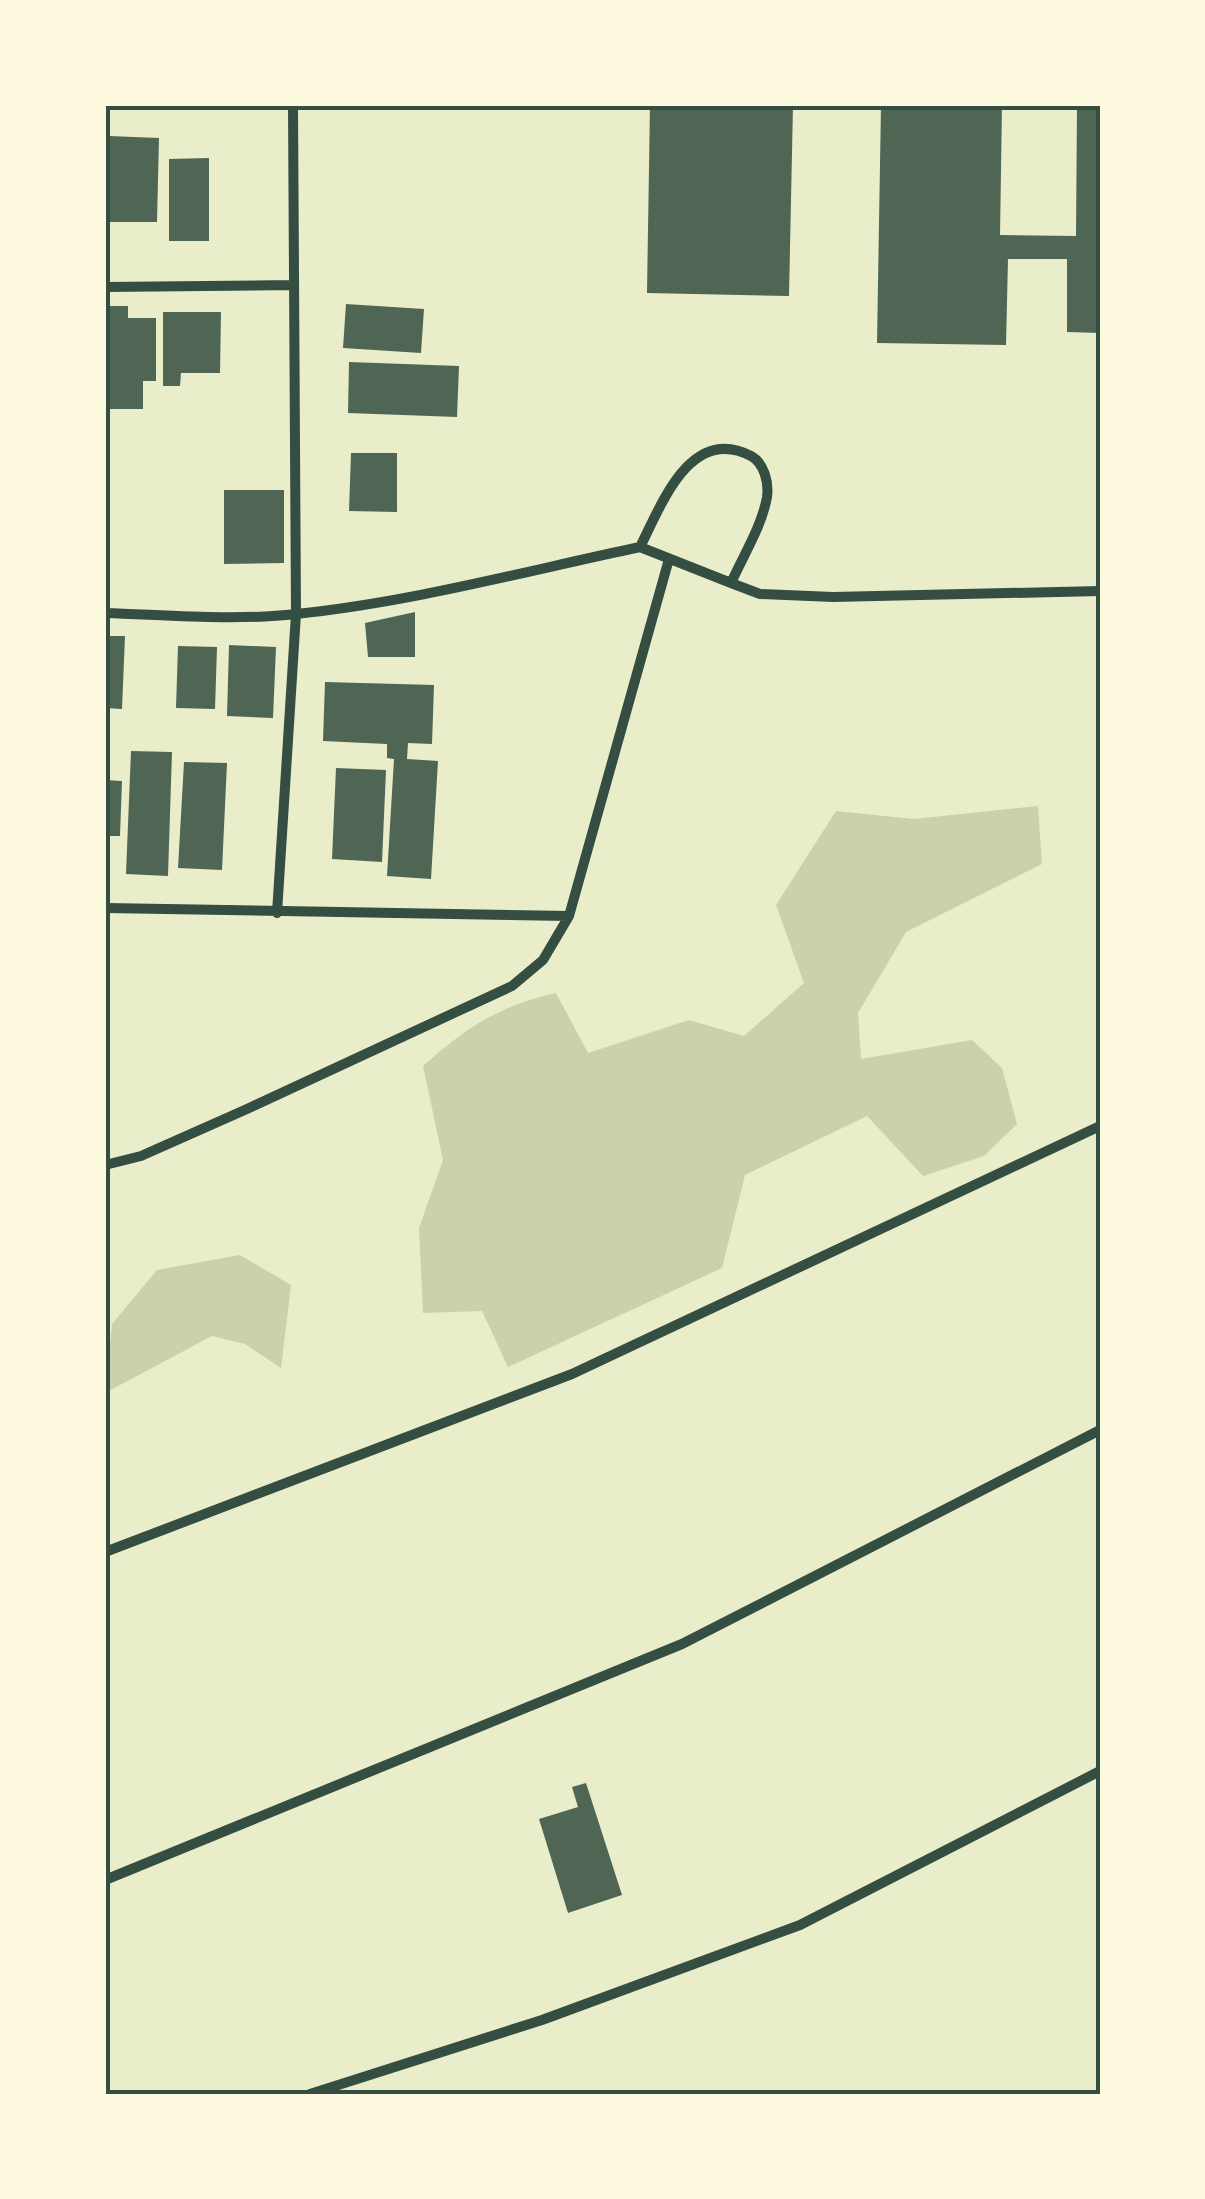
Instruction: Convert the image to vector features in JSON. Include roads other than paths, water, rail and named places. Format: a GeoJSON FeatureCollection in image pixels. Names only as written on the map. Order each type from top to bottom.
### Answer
{"type":"FeatureCollection","features":[{"type":"Feature","properties":{"kind":"street"},"geometry":{"type":"LineString","coordinates":[[277,914],[296,614],[293,105]]}},
{"type":"Feature","properties":{"kind":"street"},"geometry":{"type":"LineString","coordinates":[[105,287],[292,285]]}},
{"type":"Feature","properties":{"kind":"street"},"geometry":{"type":"LineString","coordinates":[[640,547],[672,484],[689,462],[714,450],[741,451],[758,460],[767,481],[767,498],[731,584]]}},
{"type":"Feature","properties":{"kind":"street"},"geometry":{"type":"LineString","coordinates":[[105,613],[296,614],[387,601],[640,547],[760,594],[834,598],[1100,591]]}},
{"type":"Feature","properties":{"kind":"street"},"geometry":{"type":"LineString","coordinates":[[105,1164],[141,1156],[512,986],[543,960],[569,916],[670,559]]}},
{"type":"Feature","properties":{"kind":"street"},"geometry":{"type":"LineString","coordinates":[[105,908],[277,914],[569,916]]}},
{"type":"Feature","properties":{"kind":"street"},"geometry":{"type":"LineString","coordinates":[[105,1552],[153,1530],[572,1374],[1100,1126]]}},
{"type":"Feature","properties":{"kind":"street"},"geometry":{"type":"LineString","coordinates":[[105,1880],[682,1644],[1100,1430]]}},
{"type":"Feature","properties":{"kind":"street"},"geometry":{"type":"LineString","coordinates":[[310,2094],[542,2020],[800,1925],[1100,1771]]}}]}
